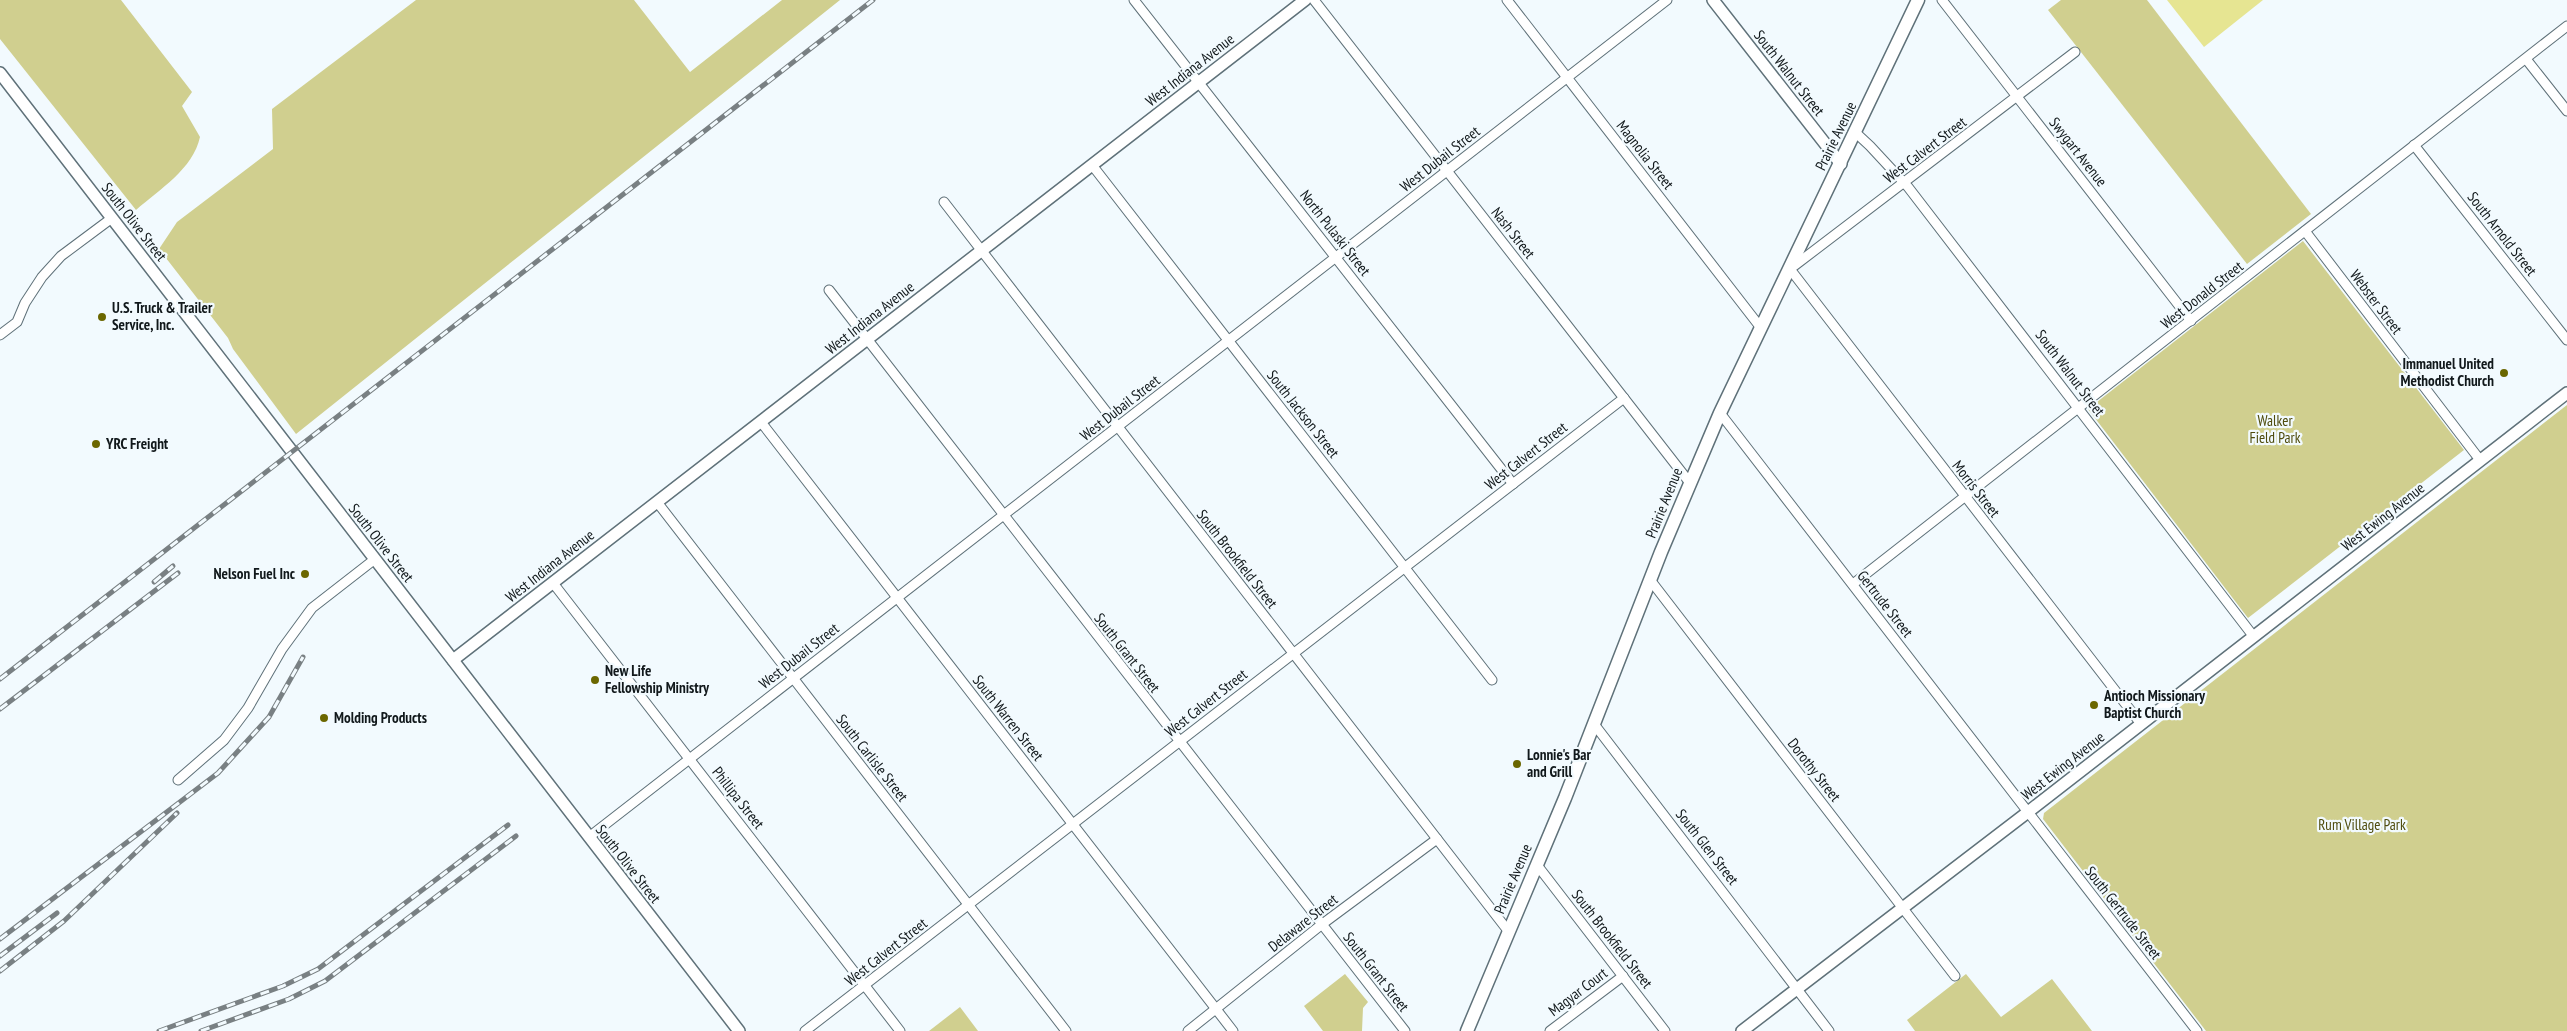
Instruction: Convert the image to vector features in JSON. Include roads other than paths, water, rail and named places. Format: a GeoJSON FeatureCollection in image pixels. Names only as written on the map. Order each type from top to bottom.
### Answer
{"type":"FeatureCollection","features":[{"type":"Feature","properties":{"kind":"main road","name":"Prairie Avenue"},"geometry":{"type":"LineString","coordinates":[[1467,1031],[1537,865],[1690,483],[1720,413],[1856,134],[1918,0]]}},
{"type":"Feature","properties":{"kind":"street","name":"North Pulaski Street"},"geometry":{"type":"LineString","coordinates":[[1134,0],[1513,484]]}},
{"type":"Feature","properties":{"kind":"street","name":"West Indiana Avenue"},"geometry":{"type":"LineString","coordinates":[[453,660],[1305,0]]}},
{"type":"Feature","properties":{"kind":"street","name":"Nash Street"},"geometry":{"type":"LineString","coordinates":[[1314,0],[1690,483]]}},
{"type":"Feature","properties":{"kind":"street","name":"Magnolia Street"},"geometry":{"type":"LineString","coordinates":[[1507,0],[1761,328]]}},
{"type":"Feature","properties":{"kind":"street","name":"West Dubail Street"},"geometry":{"type":"LineString","coordinates":[[589,837],[1667,0]]}},
{"type":"Feature","properties":{"kind":"street","name":"South Walnut Street"},"geometry":{"type":"LineString","coordinates":[[1713,0],[1841,164]]}},
{"type":"Feature","properties":{"kind":"street","name":"Swygart Avenue"},"geometry":{"type":"LineString","coordinates":[[1942,0],[2191,321]]}},
{"type":"Feature","properties":{"kind":"street","name":"West Donald Street"},"geometry":{"type":"LineString","coordinates":[[1852,584],[2567,26]]}},
{"type":"Feature","properties":{"kind":"street","name":"West Calvert Street"},"geometry":{"type":"LineString","coordinates":[[1790,269],[2076,52]]}},
{"type":"Feature","properties":{"kind":"street"},"geometry":{"type":"LineString","coordinates":[[2526,58],[2567,111]]}},
{"type":"Feature","properties":{"kind":"street","name":"South Olive Street"},"geometry":{"type":"LineString","coordinates":[[0,74],[739,1031]]}},
{"type":"Feature","properties":{"kind":"street","name":"South Walnut Street"},"geometry":{"type":"LineString","coordinates":[[1856,134],[1870,146],[1904,183],[2254,637]]}},
{"type":"Feature","properties":{"kind":"street","name":"South Arnold Street"},"geometry":{"type":"LineString","coordinates":[[2414,145],[2567,340]]}},
{"type":"Feature","properties":{"kind":"street","name":"South Jackson Street"},"geometry":{"type":"LineString","coordinates":[[1092,165],[1492,680]]}},
{"type":"Feature","properties":{"kind":"street","name":"South Brookfield Street"},"geometry":{"type":"LineString","coordinates":[[944,202],[1509,932]]}},
{"type":"Feature","properties":{"kind":"street"},"geometry":{"type":"LineString","coordinates":[[0,335],[17,322],[25,303],[42,277],[61,256],[112,218]]}},
{"type":"Feature","properties":{"kind":"street","name":"Webster Street"},"geometry":{"type":"LineString","coordinates":[[2305,231],[2480,460]]}},
{"type":"Feature","properties":{"kind":"street","name":"Morris Street"},"geometry":{"type":"LineString","coordinates":[[1790,269],[2141,724]]}},
{"type":"Feature","properties":{"kind":"street","name":"South Grant Street"},"geometry":{"type":"LineString","coordinates":[[829,290],[1321,926],[1405,1031]]}},
{"type":"Feature","properties":{"kind":"street","name":"West Ewing Avenue"},"geometry":{"type":"LineString","coordinates":[[1742,1031],[2028,812],[2567,393]]}},
{"type":"Feature","properties":{"kind":"street","name":"West Calvert Street"},"geometry":{"type":"LineString","coordinates":[[805,1031],[1624,398]]}},
{"type":"Feature","properties":{"kind":"street","name":"Gertrude Street"},"geometry":{"type":"LineString","coordinates":[[1720,413],[2028,812]]}},
{"type":"Feature","properties":{"kind":"street","name":"South Warren Street"},"geometry":{"type":"LineString","coordinates":[[761,422],[1233,1031]]}},
{"type":"Feature","properties":{"kind":"street","name":"South Carlisle Street"},"geometry":{"type":"LineString","coordinates":[[657,502],[1066,1031]]}},
{"type":"Feature","properties":{"kind":"street"},"geometry":{"type":"LineString","coordinates":[[178,780],[224,740],[269,676],[282,649],[312,608],[375,559]]}},
{"type":"Feature","properties":{"kind":"street","name":"Dorothy Street"},"geometry":{"type":"LineString","coordinates":[[1651,581],[1955,976]]}},
{"type":"Feature","properties":{"kind":"street","name":"Phillipa Street"},"geometry":{"type":"LineString","coordinates":[[553,583],[900,1031]]}},
{"type":"Feature","properties":{"kind":"street","name":"South Glen Street"},"geometry":{"type":"LineString","coordinates":[[1594,724],[1829,1031]]}},
{"type":"Feature","properties":{"kind":"street","name":"South Gertrude Street"},"geometry":{"type":"LineString","coordinates":[[2028,812],[2197,1031]]}},
{"type":"Feature","properties":{"kind":"street","name":"Delaware Street"},"geometry":{"type":"LineString","coordinates":[[1188,1031],[1436,838]]}},
{"type":"Feature","properties":{"kind":"street","name":"South Brookfield Street"},"geometry":{"type":"LineString","coordinates":[[1537,865],[1665,1031]]}},
{"type":"Feature","properties":{"kind":"street","name":"Magyar Court"},"geometry":{"type":"LineString","coordinates":[[1550,1031],[1623,976]]}},
{"type":"Feature","properties":{"kind":"railway"},"geometry":{"type":"LineString","coordinates":[[0,679],[873,0]]}},
{"type":"Feature","properties":{"kind":"railway"},"geometry":{"type":"LineString","coordinates":[[154,582],[173,566]]}},
{"type":"Feature","properties":{"kind":"railway"},"geometry":{"type":"LineString","coordinates":[[0,709],[178,573]]}},
{"type":"Feature","properties":{"kind":"railway"},"geometry":{"type":"LineString","coordinates":[[0,939],[218,773],[269,717],[303,657]]}},
{"type":"Feature","properties":{"kind":"railway"},"geometry":{"type":"LineString","coordinates":[[0,971],[64,921],[177,813]]}},
{"type":"Feature","properties":{"kind":"railway"},"geometry":{"type":"LineString","coordinates":[[159,1031],[283,986],[318,969],[508,825]]}},
{"type":"Feature","properties":{"kind":"railway"},"geometry":{"type":"LineString","coordinates":[[201,1031],[289,999],[325,981],[516,836]]}},
{"type":"Feature","properties":{"kind":"railway"},"geometry":{"type":"LineString","coordinates":[[0,956],[57,913]]}},
{"type":"Feature","properties":{"kind":"place","name":"U.S. Truck & Trailer Service, Inc."},"geometry":{"type":"Point","coordinates":[102,317]}},
{"type":"Feature","properties":{"kind":"place","name":"Immanuel United Methodist Church"},"geometry":{"type":"Point","coordinates":[2504,373]}},
{"type":"Feature","properties":{"kind":"place","name":"YRC Freight"},"geometry":{"type":"Point","coordinates":[96,444]}},
{"type":"Feature","properties":{"kind":"place","name":"Nelson Fuel Inc"},"geometry":{"type":"Point","coordinates":[305,574]}},
{"type":"Feature","properties":{"kind":"place","name":"New Life Fellowship Ministry"},"geometry":{"type":"Point","coordinates":[595,680]}},
{"type":"Feature","properties":{"kind":"place","name":"Antioch Missionary Baptist Church"},"geometry":{"type":"Point","coordinates":[2094,705]}},
{"type":"Feature","properties":{"kind":"place","name":"Molding Products"},"geometry":{"type":"Point","coordinates":[324,718]}},
{"type":"Feature","properties":{"kind":"place","name":"Lonnie's Bar and Grill"},"geometry":{"type":"Point","coordinates":[1517,764]}},
{"type":"Feature","properties":{"kind":"park label","name":"Walker Field Park"},"geometry":{"type":"Point","coordinates":[2275,430]}},
{"type":"Feature","properties":{"kind":"park label","name":"Rum Village Park"},"geometry":{"type":"Point","coordinates":[2362,825]}}]}
